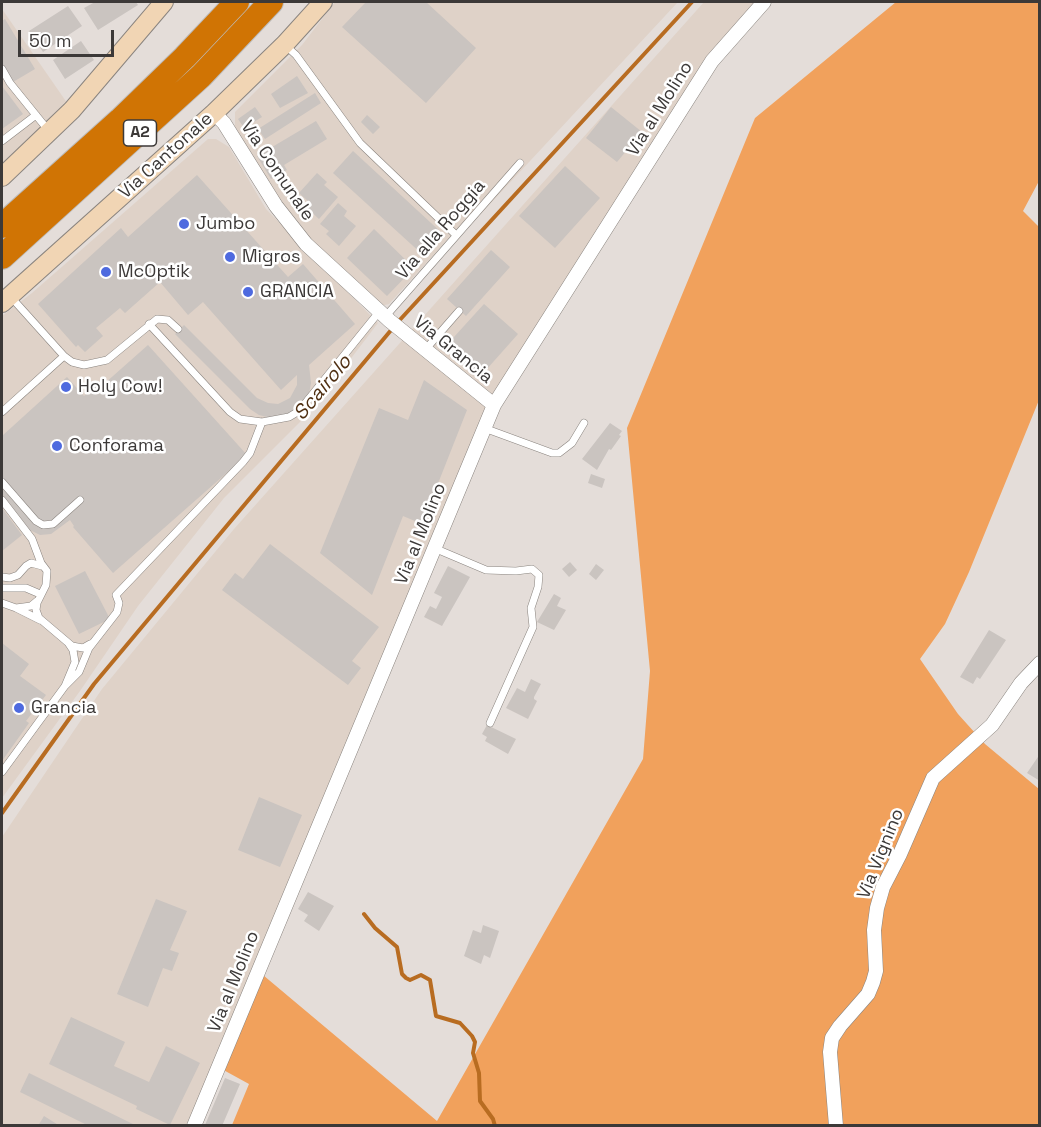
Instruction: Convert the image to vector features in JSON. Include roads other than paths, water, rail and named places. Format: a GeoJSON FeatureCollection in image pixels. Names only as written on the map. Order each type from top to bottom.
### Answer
{"type":"FeatureCollection","features":[{"type":"Feature","properties":{"kind":"highway","name":"A2"},"geometry":{"type":"LineString","coordinates":[[2,226],[120,120],[237,2]]}},
{"type":"Feature","properties":{"kind":"highway","name":"A2"},"geometry":{"type":"LineString","coordinates":[[2,257],[201,76],[271,2]]}},
{"type":"Feature","properties":{"kind":"main road"},"geometry":{"type":"LineString","coordinates":[[2,177],[72,110],[164,2]]}},
{"type":"Feature","properties":{"kind":"main road","name":"Via Cantonale"},"geometry":{"type":"LineString","coordinates":[[6,299],[214,113],[285,44],[323,2]]}},
{"type":"Feature","properties":{"kind":"street","name":"Via al Molino"},"geometry":{"type":"LineString","coordinates":[[194,1125],[494,405],[712,60],[764,2]]}},
{"type":"Feature","properties":{"kind":"street","name":"Via Comunale"},"geometry":{"type":"LineString","coordinates":[[214,113],[224,123],[282,214],[306,244],[385,317]]}},
{"type":"Feature","properties":{"kind":"street","name":"Via Grancia"},"geometry":{"type":"LineString","coordinates":[[385,317],[494,405]]}},
{"type":"Feature","properties":{"kind":"street","name":"Via Vignino"},"geometry":{"type":"LineString","coordinates":[[836,1125],[830,1052],[832,1038],[867,994],[873,982],[876,971],[875,919],[883,887],[933,778],[992,725],[1022,683],[1040,663]]}},
{"type":"Feature","properties":{"kind":"lane"},"geometry":{"type":"LineString","coordinates":[[285,44],[296,55],[360,143],[456,236]]}},
{"type":"Feature","properties":{"kind":"lane"},"geometry":{"type":"LineString","coordinates":[[2,69],[10,83],[50,132]]}},
{"type":"Feature","properties":{"kind":"lane"},"geometry":{"type":"LineString","coordinates":[[2,141],[36,116]]}},
{"type":"Feature","properties":{"kind":"lane","name":"Via alla Roggia"},"geometry":{"type":"LineString","coordinates":[[262,422],[289,417],[299,411],[520,163]]}},
{"type":"Feature","properties":{"kind":"lane"},"geometry":{"type":"LineString","coordinates":[[6,299],[64,356],[72,362],[84,365],[104,361],[157,319],[163,318],[178,329]]}},
{"type":"Feature","properties":{"kind":"lane"},"geometry":{"type":"LineString","coordinates":[[424,350],[459,311]]}},
{"type":"Feature","properties":{"kind":"lane"},"geometry":{"type":"LineString","coordinates":[[2,772],[65,686],[79,672],[93,643],[117,612],[119,603],[116,595],[243,462],[250,453],[262,422],[240,418],[230,412],[149,324]]}},
{"type":"Feature","properties":{"kind":"lane"},"geometry":{"type":"LineString","coordinates":[[2,412],[64,356]]}},
{"type":"Feature","properties":{"kind":"lane"},"geometry":{"type":"LineString","coordinates":[[484,428],[552,453],[559,453],[572,443],[584,423]]}},
{"type":"Feature","properties":{"kind":"lane"},"geometry":{"type":"LineString","coordinates":[[2,482],[36,521],[43,525],[53,524],[80,500]]}},
{"type":"Feature","properties":{"kind":"lane"},"geometry":{"type":"LineString","coordinates":[[2,500],[32,539],[42,566],[47,571],[48,580],[31,606],[16,608]]}},
{"type":"Feature","properties":{"kind":"lane"},"geometry":{"type":"LineString","coordinates":[[434,548],[486,570],[532,569],[539,575],[538,587],[531,608],[533,627],[490,723]]}},
{"type":"Feature","properties":{"kind":"lane"},"geometry":{"type":"LineString","coordinates":[[2,577],[10,578],[18,575],[32,563],[42,566]]}},
{"type":"Feature","properties":{"kind":"lane"},"geometry":{"type":"LineString","coordinates":[[2,588],[27,588],[39,596]]}},
{"type":"Feature","properties":{"kind":"lane"},"geometry":{"type":"LineString","coordinates":[[39,596],[36,610],[42,622]]}},
{"type":"Feature","properties":{"kind":"lane"},"geometry":{"type":"LineString","coordinates":[[2,603],[42,622],[69,644],[73,650],[75,662],[65,686]]}},
{"type":"Feature","properties":{"kind":"lane"},"geometry":{"type":"LineString","coordinates":[[69,644],[83,648],[93,643]]}},
{"type":"Feature","properties":{"kind":"waterway","name":"Scairolo"},"geometry":{"type":"LineString","coordinates":[[397,323],[692,2]]}},
{"type":"Feature","properties":{"kind":"waterway","name":"Scairolo"},"geometry":{"type":"LineString","coordinates":[[2,813],[94,684],[392,329]]}},
{"type":"Feature","properties":{"kind":"waterway"},"geometry":{"type":"LineString","coordinates":[[364,914],[375,928],[397,947],[402,974],[410,980],[421,975],[430,980],[436,1016],[460,1023],[472,1036],[475,1042],[473,1053],[479,1073],[480,1101],[493,1119],[495,1126]]}},
{"type":"Feature","properties":{"kind":"place","name":"Jumbo"},"geometry":{"type":"Point","coordinates":[184,224]}},
{"type":"Feature","properties":{"kind":"place","name":"Migros"},"geometry":{"type":"Point","coordinates":[230,257]}},
{"type":"Feature","properties":{"kind":"place","name":"McOptik"},"geometry":{"type":"Point","coordinates":[106,272]}},
{"type":"Feature","properties":{"kind":"place","name":"GRANCIA"},"geometry":{"type":"Point","coordinates":[248,292]}},
{"type":"Feature","properties":{"kind":"place","name":"Holy Cow!"},"geometry":{"type":"Point","coordinates":[66,387]}},
{"type":"Feature","properties":{"kind":"place","name":"Conforama"},"geometry":{"type":"Point","coordinates":[57,446]}},
{"type":"Feature","properties":{"kind":"place","name":"Grancia"},"geometry":{"type":"Point","coordinates":[19,708]}}]}
